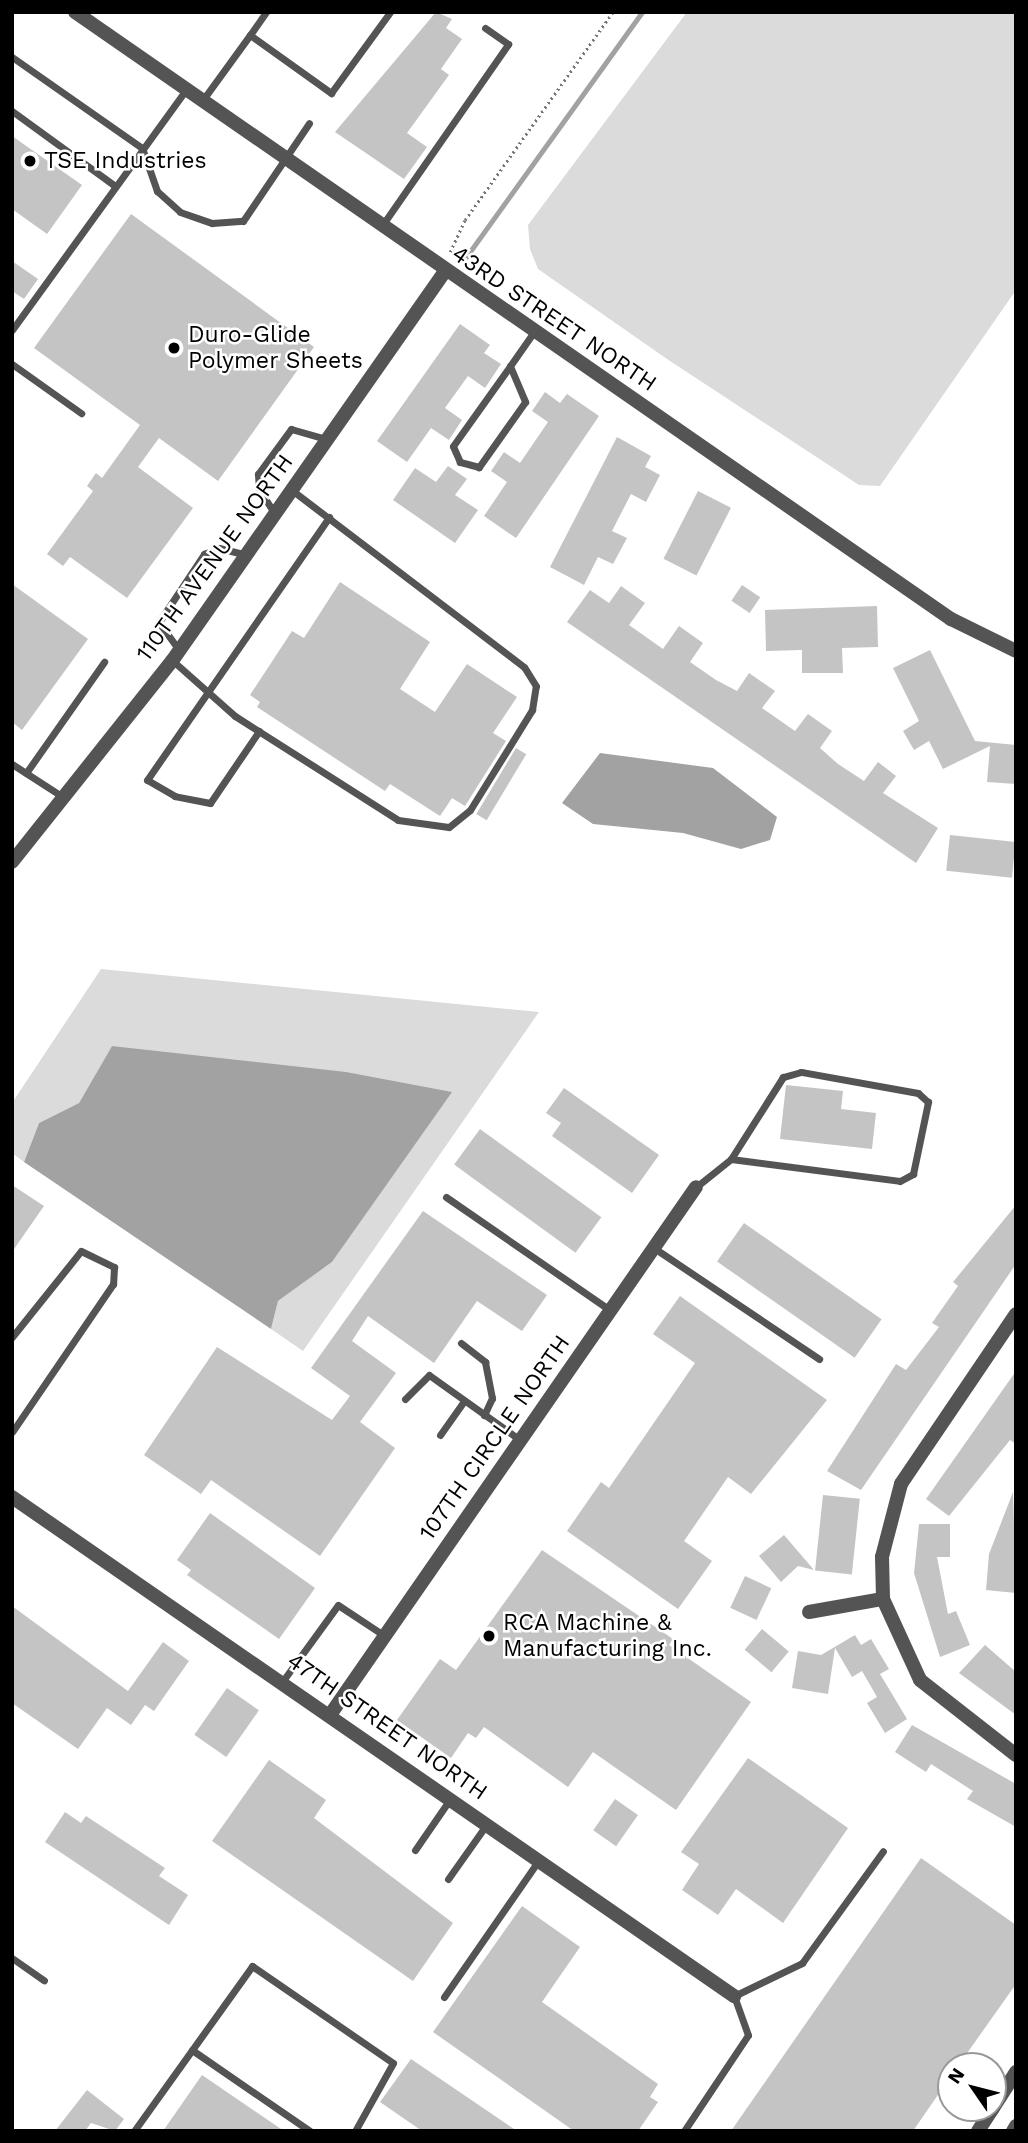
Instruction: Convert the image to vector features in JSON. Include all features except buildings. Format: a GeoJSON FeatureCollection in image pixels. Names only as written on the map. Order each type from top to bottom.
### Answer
{"type":"FeatureCollection","features":[{"type":"Feature","properties":{"kind":"street","name":"43RD STREET NORTH"},"geometry":{"type":"LineString","coordinates":[[75,12],[444,272],[951,619],[1016,651]]}},
{"type":"Feature","properties":{"kind":"street","name":"110TH AVENUE NORTH"},"geometry":{"type":"LineString","coordinates":[[12,862],[176,655],[444,272]]}},
{"type":"Feature","properties":{"kind":"street","name":"107TH CIRCLE NORTH"},"geometry":{"type":"LineString","coordinates":[[330,1715],[696,1187]]}},
{"type":"Feature","properties":{"kind":"street"},"geometry":{"type":"LineString","coordinates":[[1016,1314],[901,1485],[883,1557],[883,1599],[920,1680],[1016,1755]]}},
{"type":"Feature","properties":{"kind":"street","name":"47TH STREET NORTH"},"geometry":{"type":"LineString","coordinates":[[12,1497],[734,1996]]}},
{"type":"Feature","properties":{"kind":"street"},"geometry":{"type":"LineString","coordinates":[[809,1612],[883,1599]]}},
{"type":"Feature","properties":{"kind":"street"},"geometry":{"type":"LineString","coordinates":[[1013,2131],[1016,2126]]}},
{"type":"Feature","properties":{"kind":"lane"},"geometry":{"type":"LineString","coordinates":[[201,102],[266,12]]}},
{"type":"Feature","properties":{"kind":"lane"},"geometry":{"type":"LineString","coordinates":[[250,35],[331,93],[390,12]]}},
{"type":"Feature","properties":{"kind":"lane"},"geometry":{"type":"LineString","coordinates":[[381,228],[508,44],[485,28]]}},
{"type":"Feature","properties":{"kind":"lane"},"geometry":{"type":"LineString","coordinates":[[12,57],[142,148],[157,191],[180,212],[212,223],[243,221],[309,123]]}},
{"type":"Feature","properties":{"kind":"lane"},"geometry":{"type":"LineString","coordinates":[[12,330],[114,184],[186,90]]}},
{"type":"Feature","properties":{"kind":"lane"},"geometry":{"type":"LineString","coordinates":[[12,111],[114,184]]}},
{"type":"Feature","properties":{"kind":"lane"},"geometry":{"type":"LineString","coordinates":[[510,366],[525,402],[479,467],[460,462],[453,446],[533,333]]}},
{"type":"Feature","properties":{"kind":"lane"},"geometry":{"type":"LineString","coordinates":[[12,364],[81,413]]}},
{"type":"Feature","properties":{"kind":"lane"},"geometry":{"type":"LineString","coordinates":[[275,515],[259,489],[258,474],[291,429],[328,439]]}},
{"type":"Feature","properties":{"kind":"lane"},"geometry":{"type":"LineString","coordinates":[[247,555],[210,549],[197,565],[159,622],[176,655],[209,690],[259,731],[397,820],[449,827],[470,810],[532,710],[536,686],[524,667],[397,576],[372,548],[292,491]]}},
{"type":"Feature","properties":{"kind":"lane"},"geometry":{"type":"LineString","coordinates":[[259,731],[210,803],[175,796],[148,780],[330,517]]}},
{"type":"Feature","properties":{"kind":"lane"},"geometry":{"type":"LineString","coordinates":[[26,773],[104,662]]}},
{"type":"Feature","properties":{"kind":"lane"},"geometry":{"type":"LineString","coordinates":[[12,764],[63,797]]}},
{"type":"Feature","properties":{"kind":"lane"},"geometry":{"type":"LineString","coordinates":[[696,1187],[731,1159],[783,1077],[801,1072],[918,1093],[928,1102],[913,1174],[900,1181],[731,1159]]}},
{"type":"Feature","properties":{"kind":"lane"},"geometry":{"type":"LineString","coordinates":[[446,1197],[611,1310]]}},
{"type":"Feature","properties":{"kind":"lane"},"geometry":{"type":"LineString","coordinates":[[654,1248],[819,1359]]}},
{"type":"Feature","properties":{"kind":"lane"},"geometry":{"type":"LineString","coordinates":[[12,1337],[81,1251],[114,1267],[113,1284],[12,1432]]}},
{"type":"Feature","properties":{"kind":"lane"},"geometry":{"type":"LineString","coordinates":[[461,1343],[485,1362],[492,1398],[484,1415]]}},
{"type":"Feature","properties":{"kind":"lane"},"geometry":{"type":"LineString","coordinates":[[405,1399],[429,1375],[521,1441]]}},
{"type":"Feature","properties":{"kind":"lane"},"geometry":{"type":"LineString","coordinates":[[440,1435],[464,1401]]}},
{"type":"Feature","properties":{"kind":"lane"},"geometry":{"type":"LineString","coordinates":[[282,1682],[338,1605],[385,1636]]}},
{"type":"Feature","properties":{"kind":"lane"},"geometry":{"type":"LineString","coordinates":[[415,1850],[450,1799]]}},
{"type":"Feature","properties":{"kind":"lane"},"geometry":{"type":"LineString","coordinates":[[448,1879],[487,1824]]}},
{"type":"Feature","properties":{"kind":"lane"},"geometry":{"type":"LineString","coordinates":[[684,2131],[748,2035],[734,1996],[802,1963],[883,1851]]}},
{"type":"Feature","properties":{"kind":"lane"},"geometry":{"type":"LineString","coordinates":[[444,1997],[539,1860]]}},
{"type":"Feature","properties":{"kind":"lane"},"geometry":{"type":"LineString","coordinates":[[12,1958],[44,1980]]}},
{"type":"Feature","properties":{"kind":"lane"},"geometry":{"type":"LineString","coordinates":[[134,2131],[252,1966],[393,2063],[355,2131]]}},
{"type":"Feature","properties":{"kind":"lane"},"geometry":{"type":"LineString","coordinates":[[192,2050],[310,2131]]}},
{"type":"Feature","properties":{"kind":"path"},"geometry":{"type":"LineString","coordinates":[[444,272],[465,220],[613,12]]}},
{"type":"Feature","properties":{"kind":"shaded area"},"geometry":{"type":"Polygon","coordinates":[[[687,12],[1016,12],[1016,290],[880,486],[859,485],[667,359],[538,269],[530,249],[528,225],[687,12]]]}},
{"type":"Feature","properties":{"kind":"shaded area"},"geometry":{"type":"Polygon","coordinates":[[[600,753],[713,768],[777,817],[770,840],[741,849],[683,833],[593,824],[562,803],[600,753]]]}},
{"type":"Feature","properties":{"kind":"shaded area"},"geometry":{"type":"Polygon","coordinates":[[[101,969],[539,1012],[303,1351],[271,1329],[278,1301],[332,1262],[451,1092],[112,1046],[79,1103],[39,1123],[24,1162],[12,1153],[12,1103],[101,969]]]}},
{"type":"Feature","properties":{"kind":"shaded area"},"geometry":{"type":"Polygon","coordinates":[[[112,1046],[346,1072],[452,1092],[332,1262],[278,1301],[271,1329],[24,1162],[39,1123],[79,1103],[112,1046]]]}},
{"type":"Feature","properties":{"kind":"waterway"},"geometry":{"type":"LineString","coordinates":[[466,257],[642,12]]}},
{"type":"Feature","properties":{"kind":"place","name":"TSE Industries"},"geometry":{"type":"Point","coordinates":[30,161]}},
{"type":"Feature","properties":{"kind":"place","name":"Duro-Glide Polymer Sheets"},"geometry":{"type":"Point","coordinates":[174,348]}},
{"type":"Feature","properties":{"kind":"place","name":"RCA Machine & Manufacturing Inc."},"geometry":{"type":"Point","coordinates":[489,1636]}}]}
